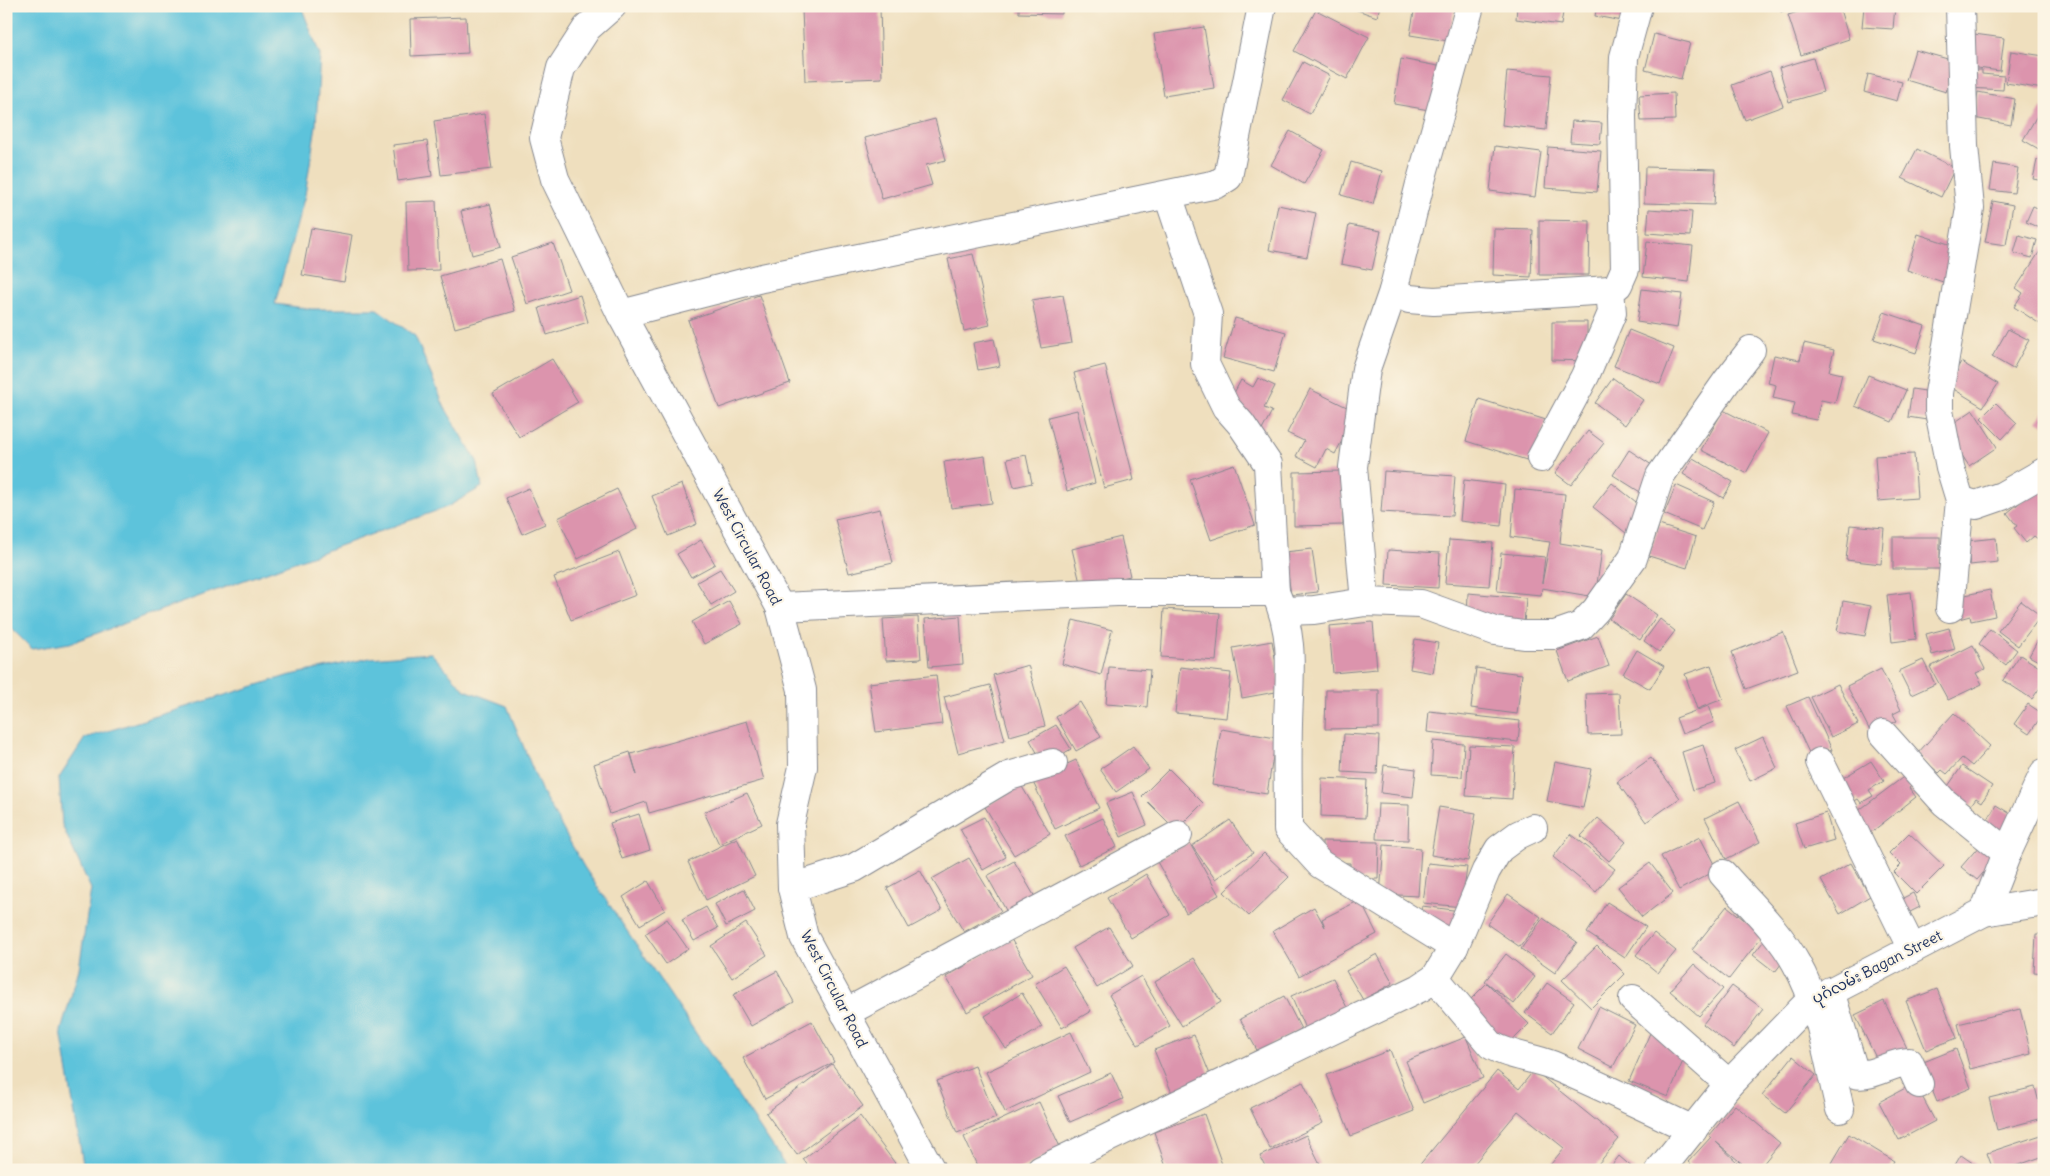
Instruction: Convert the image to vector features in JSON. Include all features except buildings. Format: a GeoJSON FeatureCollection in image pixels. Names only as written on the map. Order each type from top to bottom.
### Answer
{"type":"FeatureCollection","features":[{"type":"Feature","properties":{"kind":"street","name":"West Circular Road"},"geometry":{"type":"LineString","coordinates":[[612,6],[587,28],[561,68],[544,138],[554,179],[621,314],[780,607],[802,690],[803,767],[790,824],[792,888],[804,938],[932,1170]]}},
{"type":"Feature","properties":{"kind":"street"},"geometry":{"type":"LineString","coordinates":[[621,314],[762,278],[1217,184],[1228,177],[1262,6]]}},
{"type":"Feature","properties":{"kind":"street"},"geometry":{"type":"LineString","coordinates":[[1365,602],[1353,467],[1366,369],[1393,291],[1420,184],[1470,6]]}},
{"type":"Feature","properties":{"kind":"street"},"geometry":{"type":"LineString","coordinates":[[1393,291],[1409,299],[1434,301],[1610,290],[1618,285],[1625,269],[1622,116],[1624,57],[1638,6]]}},
{"type":"Feature","properties":{"kind":"street"},"geometry":{"type":"LineString","coordinates":[[1950,608],[1960,500],[1950,467],[1939,411],[1939,392],[1970,208],[1964,146],[1960,6]]}},
{"type":"Feature","properties":{"kind":"street"},"geometry":{"type":"LineString","coordinates":[[1168,195],[1208,314],[1205,364],[1226,407],[1241,424],[1268,464],[1279,601],[1290,645],[1288,829],[1320,864],[1454,947]]}},
{"type":"Feature","properties":{"kind":"street"},"geometry":{"type":"LineString","coordinates":[[1541,458],[1585,376],[1612,313],[1610,290]]}},
{"type":"Feature","properties":{"kind":"street"},"geometry":{"type":"LineString","coordinates":[[780,607],[1117,592],[1279,601],[1314,610],[1365,602],[1421,604],[1495,631],[1524,635],[1555,634],[1581,626],[1596,610],[1633,558],[1660,476],[1751,350]]}},
{"type":"Feature","properties":{"kind":"street"},"geometry":{"type":"LineString","coordinates":[[1960,500],[1976,505],[2002,496],[2044,472]]}},
{"type":"Feature","properties":{"kind":"street"},"geometry":{"type":"LineString","coordinates":[[1883,734],[1944,802],[2007,852]]}},
{"type":"Feature","properties":{"kind":"street"},"geometry":{"type":"LineString","coordinates":[[1820,762],[1912,949]]}},
{"type":"Feature","properties":{"kind":"street"},"geometry":{"type":"LineString","coordinates":[[792,888],[854,868],[1010,776],[1053,763]]}},
{"type":"Feature","properties":{"kind":"street"},"geometry":{"type":"LineString","coordinates":[[1984,912],[2007,852],[2044,773]]}},
{"type":"Feature","properties":{"kind":"street"},"geometry":{"type":"LineString","coordinates":[[1041,1170],[1420,988],[1435,978],[1454,947],[1486,871],[1499,849],[1518,835],[1533,828]]}},
{"type":"Feature","properties":{"kind":"street"},"geometry":{"type":"LineString","coordinates":[[845,1013],[1178,835]]}},
{"type":"Feature","properties":{"kind":"street"},"geometry":{"type":"LineString","coordinates":[[1723,874],[1776,935],[1821,996],[1855,1074],[1862,1076],[1900,1062],[1909,1062],[1919,1084]]}},
{"type":"Feature","properties":{"kind":"street","name":"ပုဂံလမ်း Bagan Street"},"geometry":{"type":"LineString","coordinates":[[1660,1170],[1729,1084],[1807,1004],[1984,912],[2044,902]]}},
{"type":"Feature","properties":{"kind":"street"},"geometry":{"type":"LineString","coordinates":[[1435,978],[1491,1045],[1496,1048],[1537,1059],[1570,1072],[1693,1130]]}},
{"type":"Feature","properties":{"kind":"street"},"geometry":{"type":"LineString","coordinates":[[1821,996],[1840,1109]]}},
{"type":"Feature","properties":{"kind":"street"},"geometry":{"type":"LineString","coordinates":[[1633,999],[1729,1084]]}},
{"type":"Feature","properties":{"kind":"water"},"geometry":{"type":"Polygon","coordinates":[[[6,6],[301,6],[320,55],[316,125],[305,195],[275,304],[311,309],[377,309],[415,336],[444,406],[477,461],[482,487],[447,507],[70,643],[32,649],[8,625],[6,616],[6,6]]]}},
{"type":"Feature","properties":{"kind":"water"},"geometry":{"type":"Polygon","coordinates":[[[431,653],[465,690],[507,706],[542,792],[584,867],[788,1170],[84,1170],[61,1031],[79,969],[91,889],[62,825],[59,778],[85,738],[287,676],[370,658],[431,653]]]}}]}
